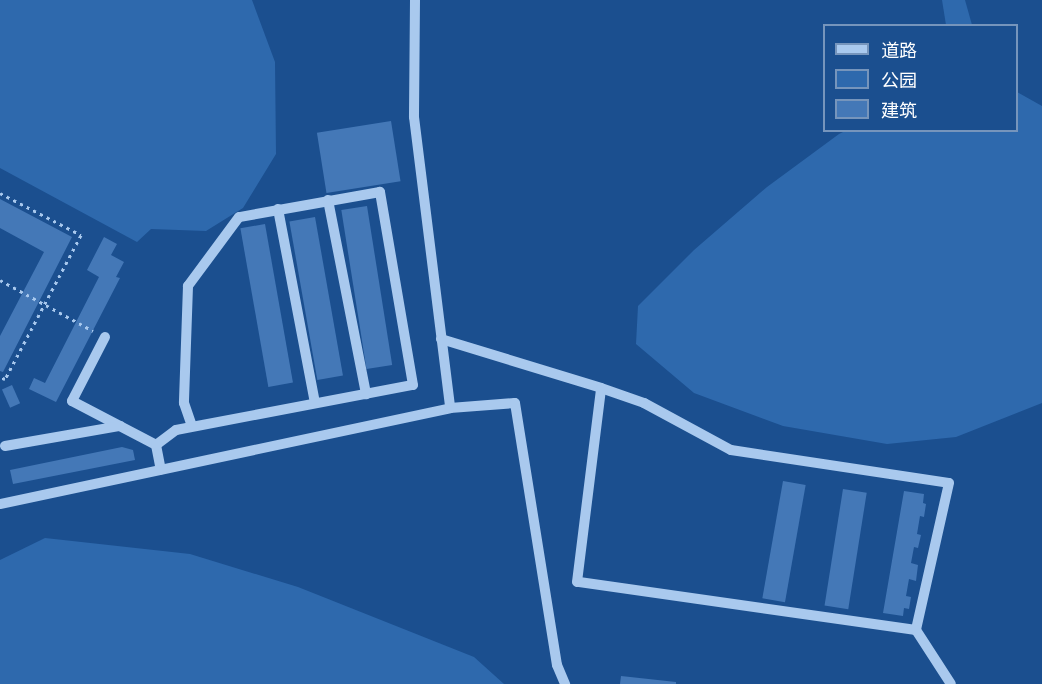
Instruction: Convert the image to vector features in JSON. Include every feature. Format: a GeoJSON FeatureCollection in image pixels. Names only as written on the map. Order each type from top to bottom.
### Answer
{"type":"FeatureCollection","features":[{"type":"Feature","properties":{"kind":"street"},"geometry":{"type":"LineString","coordinates":[[415,0],[414,117],[450,408]]}},
{"type":"Feature","properties":{"kind":"street"},"geometry":{"type":"LineString","coordinates":[[156,444],[176,429],[413,385],[380,192],[239,217],[188,286],[184,404],[192,426]]}},
{"type":"Feature","properties":{"kind":"street"},"geometry":{"type":"LineString","coordinates":[[328,200],[366,394]]}},
{"type":"Feature","properties":{"kind":"street"},"geometry":{"type":"LineString","coordinates":[[278,209],[315,403]]}},
{"type":"Feature","properties":{"kind":"street"},"geometry":{"type":"LineString","coordinates":[[105,338],[72,401],[156,444]]}},
{"type":"Feature","properties":{"kind":"street"},"geometry":{"type":"LineString","coordinates":[[441,339],[644,403],[731,450],[949,483],[916,630],[951,684]]}},
{"type":"Feature","properties":{"kind":"street"},"geometry":{"type":"LineString","coordinates":[[601,388],[577,582],[916,630]]}},
{"type":"Feature","properties":{"kind":"street"},"geometry":{"type":"LineString","coordinates":[[0,504],[450,408],[515,403],[557,664],[565,684]]}},
{"type":"Feature","properties":{"kind":"street"},"geometry":{"type":"LineString","coordinates":[[5,446],[120,426]]}},
{"type":"Feature","properties":{"kind":"street"},"geometry":{"type":"LineString","coordinates":[[156,444],[161,470]]}},
{"type":"Feature","properties":{"kind":"path"},"geometry":{"type":"LineString","coordinates":[[0,193],[81,235],[5,379],[0,377]]}},
{"type":"Feature","properties":{"kind":"path"},"geometry":{"type":"LineString","coordinates":[[0,280],[105,338]]}},
{"type":"Feature","properties":{"kind":"green space"},"geometry":{"type":"Polygon","coordinates":[[[0,0],[252,0],[275,62],[276,154],[243,208],[206,231],[151,229],[137,242],[0,168],[0,0]]]}},
{"type":"Feature","properties":{"kind":"green space"},"geometry":{"type":"Polygon","coordinates":[[[942,0],[965,0],[972,24],[946,24],[942,0]]]}},
{"type":"Feature","properties":{"kind":"green space"},"geometry":{"type":"Polygon","coordinates":[[[1018,93],[1042,106],[1042,403],[956,437],[887,444],[783,426],[694,393],[636,344],[638,306],[694,250],[767,187],[843,132],[1018,132],[1018,93]]]}},
{"type":"Feature","properties":{"kind":"green space"},"geometry":{"type":"Polygon","coordinates":[[[45,538],[190,554],[298,587],[474,657],[504,684],[0,684],[0,560],[45,538]]]}},
{"type":"Feature","properties":{"kind":"building"},"geometry":{"type":"Polygon","coordinates":[[[391,121],[401,181],[326,193],[317,133],[391,121]]]}},
{"type":"Feature","properties":{"kind":"building"},"geometry":{"type":"Polygon","coordinates":[[[0,199],[72,237],[3,372],[0,371],[0,336],[44,252],[0,228],[0,199]]]}},
{"type":"Feature","properties":{"kind":"building"},"geometry":{"type":"Polygon","coordinates":[[[367,206],[392,365],[367,369],[341,210],[367,206]]]}},
{"type":"Feature","properties":{"kind":"building"},"geometry":{"type":"Polygon","coordinates":[[[315,217],[343,376],[317,380],[289,222],[315,217]]]}},
{"type":"Feature","properties":{"kind":"building"},"geometry":{"type":"Polygon","coordinates":[[[265,224],[293,383],[268,387],[240,228],[265,224]]]}},
{"type":"Feature","properties":{"kind":"building"},"geometry":{"type":"Polygon","coordinates":[[[104,237],[117,244],[111,255],[124,262],[116,277],[120,278],[56,402],[29,389],[34,378],[45,383],[99,277],[87,270],[104,237]]]}},
{"type":"Feature","properties":{"kind":"building"},"geometry":{"type":"Polygon","coordinates":[[[12,385],[20,403],[10,408],[2,389],[12,385]]]}},
{"type":"Feature","properties":{"kind":"building"},"geometry":{"type":"Polygon","coordinates":[[[122,447],[133,450],[135,460],[13,484],[10,470],[122,447]]]}},
{"type":"Feature","properties":{"kind":"building"},"geometry":{"type":"Polygon","coordinates":[[[783,481],[806,485],[785,602],[762,598],[783,481]]]}},
{"type":"Feature","properties":{"kind":"building"},"geometry":{"type":"Polygon","coordinates":[[[843,489],[867,493],[848,609],[825,606],[843,489]]]}},
{"type":"Feature","properties":{"kind":"building"},"geometry":{"type":"Polygon","coordinates":[[[904,491],[924,494],[923,503],[926,504],[924,517],[920,516],[917,534],[921,535],[918,548],[914,547],[911,563],[918,565],[916,581],[909,579],[906,596],[911,597],[909,609],[904,608],[903,616],[883,613],[904,491]]]}},
{"type":"Feature","properties":{"kind":"building"},"geometry":{"type":"Polygon","coordinates":[[[621,676],[676,682],[676,684],[620,684],[621,676]]]}}]}
